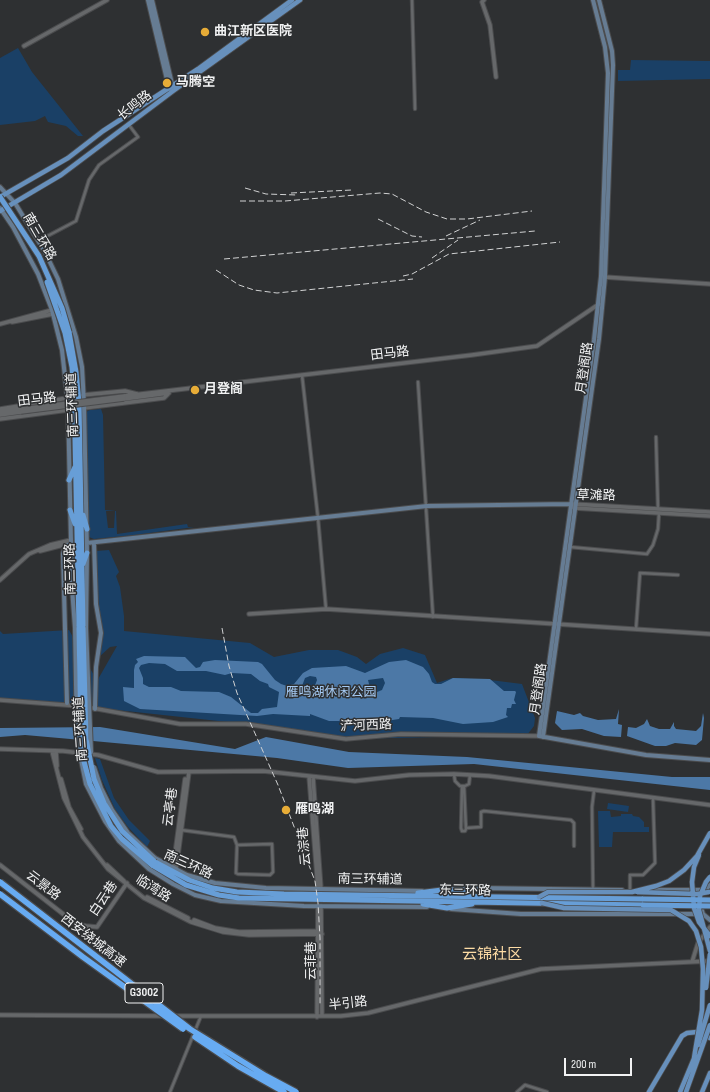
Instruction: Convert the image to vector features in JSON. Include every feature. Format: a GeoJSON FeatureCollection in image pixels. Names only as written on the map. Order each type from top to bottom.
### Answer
{"type":"FeatureCollection","features":[{"type":"Feature","properties":{"kind":"highway","name":"南三环路"},"geometry":{"type":"LineString","coordinates":[[0,197],[39,256],[62,308],[76,372],[79,403],[82,567],[81,738],[82,754],[90,784],[111,826],[122,840],[153,863],[164,874],[186,885],[219,895]]}},
{"type":"Feature","properties":{"kind":"highway","name":"南三环路"},"geometry":{"type":"LineString","coordinates":[[0,202],[19,228],[36,259],[67,333],[72,367],[81,628]]}},
{"type":"Feature","properties":{"kind":"highway"},"geometry":{"type":"LineString","coordinates":[[69,480],[76,465]]}},
{"type":"Feature","properties":{"kind":"highway"},"geometry":{"type":"LineString","coordinates":[[81,508],[87,529]]}},
{"type":"Feature","properties":{"kind":"highway"},"geometry":{"type":"LineString","coordinates":[[70,510],[77,530]]}},
{"type":"Feature","properties":{"kind":"highway"},"geometry":{"type":"LineString","coordinates":[[82,567],[87,553]]}},
{"type":"Feature","properties":{"kind":"highway","name":"南三环路"},"geometry":{"type":"LineString","coordinates":[[153,863],[186,878],[223,890]]}},
{"type":"Feature","properties":{"kind":"highway"},"geometry":{"type":"LineString","coordinates":[[176,870],[186,878]]}},
{"type":"Feature","properties":{"kind":"highway"},"geometry":{"type":"LineString","coordinates":[[164,874],[176,885]]}},
{"type":"Feature","properties":{"kind":"highway","name":"西安绕城高速"},"geometry":{"type":"LineString","coordinates":[[0,882],[190,1029],[266,1076],[296,1092]]}},
{"type":"Feature","properties":{"kind":"highway","name":"东三环路"},"geometry":{"type":"LineString","coordinates":[[223,890],[284,894],[539,897],[709,906]]}},
{"type":"Feature","properties":{"kind":"highway"},"geometry":{"type":"LineString","coordinates":[[403,895],[442,890],[507,896]]}},
{"type":"Feature","properties":{"kind":"highway","name":"西安绕城高速"},"geometry":{"type":"LineString","coordinates":[[0,894],[148,1004],[230,1060],[284,1092]]}},
{"type":"Feature","properties":{"kind":"highway","name":"东三环路"},"geometry":{"type":"LineString","coordinates":[[219,895],[239,898],[542,903],[710,900]]}},
{"type":"Feature","properties":{"kind":"highway"},"geometry":{"type":"LineString","coordinates":[[400,901],[448,908],[486,902]]}},
{"type":"Feature","properties":{"kind":"main road"},"geometry":{"type":"LineString","coordinates":[[148,0],[172,88]]}},
{"type":"Feature","properties":{"kind":"main road"},"geometry":{"type":"LineString","coordinates":[[152,0],[172,88]]}},
{"type":"Feature","properties":{"kind":"main road","name":"长鸣路"},"geometry":{"type":"LineString","coordinates":[[0,210],[15,203],[61,175],[130,125],[172,88],[292,0]]}},
{"type":"Feature","properties":{"kind":"main road","name":"长鸣路"},"geometry":{"type":"LineString","coordinates":[[0,197],[54,168],[126,114],[172,88],[300,0]]}},
{"type":"Feature","properties":{"kind":"main road","name":"月登阁路"},"geometry":{"type":"LineString","coordinates":[[556,624],[569,547],[598,304],[603,277],[608,73],[605,47],[593,0]]}},
{"type":"Feature","properties":{"kind":"main road","name":"月登阁路"},"geometry":{"type":"LineString","coordinates":[[541,737],[573,505],[599,339],[613,64],[612,51],[599,0]]}},
{"type":"Feature","properties":{"kind":"main road","name":"南三环辅道"},"geometry":{"type":"LineString","coordinates":[[0,186],[15,203],[38,241],[58,279],[68,308],[79,352],[84,408],[87,529],[87,553],[81,628]]}},
{"type":"Feature","properties":{"kind":"main road","name":"南三环辅道"},"geometry":{"type":"LineString","coordinates":[[0,210],[31,260],[52,312],[62,350],[68,410],[71,542],[81,628],[89,738],[95,772],[112,810],[128,833],[153,863],[176,885],[195,895],[221,900],[319,906],[420,906],[521,914],[703,914]]}},
{"type":"Feature","properties":{"kind":"main road"},"geometry":{"type":"LineString","coordinates":[[87,543],[426,506],[573,505]]}},
{"type":"Feature","properties":{"kind":"main road"},"geometry":{"type":"LineString","coordinates":[[67,703],[63,554],[65,547],[71,542]]}},
{"type":"Feature","properties":{"kind":"main road"},"geometry":{"type":"LineString","coordinates":[[94,543],[96,604],[101,633],[96,667],[95,709]]}},
{"type":"Feature","properties":{"kind":"main road","name":"浐河西路"},"geometry":{"type":"LineString","coordinates":[[541,737],[646,755],[710,760]]}},
{"type":"Feature","properties":{"kind":"main road"},"geometry":{"type":"LineString","coordinates":[[710,832],[694,867],[693,897],[694,908],[699,922],[710,936]]}},
{"type":"Feature","properties":{"kind":"main road"},"geometry":{"type":"LineString","coordinates":[[631,891],[656,886],[669,881],[684,870],[704,846]]}},
{"type":"Feature","properties":{"kind":"main road","name":"南三环辅道"},"geometry":{"type":"LineString","coordinates":[[153,863],[215,883],[239,886],[319,889],[442,890],[477,888],[593,889],[631,891],[704,890]]}},
{"type":"Feature","properties":{"kind":"main road"},"geometry":{"type":"LineString","coordinates":[[710,877],[706,882],[700,896],[699,910],[710,951]]}},
{"type":"Feature","properties":{"kind":"main road"},"geometry":{"type":"LineString","coordinates":[[710,884],[704,890],[700,902],[703,914],[710,920]]}},
{"type":"Feature","properties":{"kind":"main road"},"geometry":{"type":"LineString","coordinates":[[539,897],[548,892],[631,891],[697,894],[710,892]]}},
{"type":"Feature","properties":{"kind":"main road"},"geometry":{"type":"LineString","coordinates":[[688,891],[691,901],[689,914]]}},
{"type":"Feature","properties":{"kind":"main road"},"geometry":{"type":"LineString","coordinates":[[542,903],[564,908],[671,910],[689,921],[696,932],[701,947],[704,992],[702,1010]]}},
{"type":"Feature","properties":{"kind":"main road"},"geometry":{"type":"LineString","coordinates":[[694,1058],[710,954]]}},
{"type":"Feature","properties":{"kind":"main road"},"geometry":{"type":"LineString","coordinates":[[680,1092],[706,1024],[710,1004]]}},
{"type":"Feature","properties":{"kind":"main road"},"geometry":{"type":"LineString","coordinates":[[686,1092],[710,1025]]}},
{"type":"Feature","properties":{"kind":"main road"},"geometry":{"type":"LineString","coordinates":[[649,1092],[682,1036],[687,1033],[697,1032],[710,1038]]}},
{"type":"Feature","properties":{"kind":"main road"},"geometry":{"type":"LineString","coordinates":[[702,1092],[710,1073]]}},
{"type":"Feature","properties":{"kind":"street"},"geometry":{"type":"LineString","coordinates":[[24,46],[107,0]]}},
{"type":"Feature","properties":{"kind":"street"},"geometry":{"type":"LineString","coordinates":[[412,0],[415,109]]}},
{"type":"Feature","properties":{"kind":"street"},"geometry":{"type":"LineString","coordinates":[[484,0],[482,2],[490,25],[496,77]]}},
{"type":"Feature","properties":{"kind":"street"},"geometry":{"type":"LineString","coordinates":[[38,241],[76,221],[89,180],[100,165],[138,137],[130,125]]}},
{"type":"Feature","properties":{"kind":"street"},"geometry":{"type":"LineString","coordinates":[[603,277],[710,284]]}},
{"type":"Feature","properties":{"kind":"street","name":"田马路"},"geometry":{"type":"LineString","coordinates":[[0,414],[21,410],[537,346],[598,304]]}},
{"type":"Feature","properties":{"kind":"street"},"geometry":{"type":"LineString","coordinates":[[0,324],[52,312]]}},
{"type":"Feature","properties":{"kind":"street"},"geometry":{"type":"LineString","coordinates":[[302,375],[318,518],[326,609]]}},
{"type":"Feature","properties":{"kind":"street"},"geometry":{"type":"LineString","coordinates":[[418,382],[433,617]]}},
{"type":"Feature","properties":{"kind":"street"},"geometry":{"type":"LineString","coordinates":[[83,395],[125,391],[138,394]]}},
{"type":"Feature","properties":{"kind":"street"},"geometry":{"type":"LineString","coordinates":[[84,408],[164,398],[170,392]]}},
{"type":"Feature","properties":{"kind":"street","name":"田马路"},"geometry":{"type":"LineString","coordinates":[[124,398],[138,394],[170,392]]}},
{"type":"Feature","properties":{"kind":"street"},"geometry":{"type":"LineString","coordinates":[[0,409],[67,398]]}},
{"type":"Feature","properties":{"kind":"street"},"geometry":{"type":"LineString","coordinates":[[0,419],[68,410]]}},
{"type":"Feature","properties":{"kind":"street"},"geometry":{"type":"LineString","coordinates":[[569,547],[647,554],[653,545],[658,529],[656,437]]}},
{"type":"Feature","properties":{"kind":"street","name":"草滩路"},"geometry":{"type":"LineString","coordinates":[[573,505],[710,516]]}},
{"type":"Feature","properties":{"kind":"street","name":"草滩路"},"geometry":{"type":"LineString","coordinates":[[658,511],[710,512]]}},
{"type":"Feature","properties":{"kind":"street"},"geometry":{"type":"LineString","coordinates":[[0,580],[29,554],[40,549],[71,542]]}},
{"type":"Feature","properties":{"kind":"street"},"geometry":{"type":"LineString","coordinates":[[636,630],[640,573],[678,575]]}},
{"type":"Feature","properties":{"kind":"street"},"geometry":{"type":"LineString","coordinates":[[249,614],[326,609],[710,634]]}},
{"type":"Feature","properties":{"kind":"street","name":"浐河西路"},"geometry":{"type":"LineString","coordinates":[[0,700],[67,703],[180,724],[246,724],[346,739],[401,734],[541,737]]}},
{"type":"Feature","properties":{"kind":"street"},"geometry":{"type":"LineString","coordinates":[[0,749],[54,751],[98,755],[158,772],[263,771],[311,777],[366,781],[409,775],[470,775],[710,805]]}},
{"type":"Feature","properties":{"kind":"street","name":"临湾路"},"geometry":{"type":"LineString","coordinates":[[54,751],[60,785],[76,826],[98,858],[127,884],[160,904],[192,920],[215,928],[249,932],[319,932]]}},
{"type":"Feature","properties":{"kind":"street"},"geometry":{"type":"LineString","coordinates":[[176,870],[182,830],[187,772]]}},
{"type":"Feature","properties":{"kind":"street","name":"云亭巷"},"geometry":{"type":"LineString","coordinates":[[176,870],[187,772]]}},
{"type":"Feature","properties":{"kind":"street"},"geometry":{"type":"LineString","coordinates":[[454,774],[455,781],[463,786]]}},
{"type":"Feature","properties":{"kind":"street"},"geometry":{"type":"LineString","coordinates":[[463,786],[469,784],[470,775]]}},
{"type":"Feature","properties":{"kind":"street","name":"云淙巷"},"geometry":{"type":"LineString","coordinates":[[311,777],[319,889]]}},
{"type":"Feature","properties":{"kind":"street"},"geometry":{"type":"LineString","coordinates":[[463,786],[462,831],[466,828],[481,827],[481,812],[496,810],[536,817],[570,820],[574,823],[574,846]]}},
{"type":"Feature","properties":{"kind":"street"},"geometry":{"type":"LineString","coordinates":[[593,889],[592,807],[594,791]]}},
{"type":"Feature","properties":{"kind":"street"},"geometry":{"type":"LineString","coordinates":[[631,891],[630,875],[643,875],[655,863],[653,798]]}},
{"type":"Feature","properties":{"kind":"street"},"geometry":{"type":"LineString","coordinates":[[182,830],[234,838],[237,845],[236,873],[251,876],[270,875],[272,872],[272,844],[237,845]]}},
{"type":"Feature","properties":{"kind":"street","name":"云景路"},"geometry":{"type":"LineString","coordinates":[[0,865],[76,924],[97,927]]}},
{"type":"Feature","properties":{"kind":"street","name":"白云巷"},"geometry":{"type":"LineString","coordinates":[[97,927],[127,884]]}},
{"type":"Feature","properties":{"kind":"street","name":"云菲巷"},"geometry":{"type":"LineString","coordinates":[[317,1017],[319,906]]}},
{"type":"Feature","properties":{"kind":"street"},"geometry":{"type":"LineString","coordinates":[[692,962],[698,943],[710,927]]}},
{"type":"Feature","properties":{"kind":"street","name":"云菲巷"},"geometry":{"type":"LineString","coordinates":[[319,932],[322,1016]]}},
{"type":"Feature","properties":{"kind":"street","name":"半引路"},"geometry":{"type":"LineString","coordinates":[[0,1015],[317,1017],[368,1013],[541,969],[710,961]]}},
{"type":"Feature","properties":{"kind":"street"},"geometry":{"type":"LineString","coordinates":[[170,1092],[201,1016]]}},
{"type":"Feature","properties":{"kind":"street"},"geometry":{"type":"LineString","coordinates":[[517,1092],[526,1085],[547,1092]]}},
{"type":"Feature","properties":{"kind":"green space"},"geometry":{"type":"Polygon","coordinates":[[[18,48],[32,72],[83,136],[78,136],[66,126],[48,122],[45,116],[35,121],[0,125],[0,58],[18,48]]]}},
{"type":"Feature","properties":{"kind":"green space"},"geometry":{"type":"Polygon","coordinates":[[[631,60],[710,61],[710,79],[618,81],[618,70],[630,70],[631,60]]]}},
{"type":"Feature","properties":{"kind":"green space"},"geometry":{"type":"Polygon","coordinates":[[[101,409],[103,415],[105,510],[116,511],[117,534],[187,524],[188,527],[194,527],[94,539],[89,537],[86,412],[101,409]],[[106,511],[108,528],[114,528],[115,511],[106,511]]]}},
{"type":"Feature","properties":{"kind":"green space","name":"雁鸣湖休闲公园"},"geometry":{"type":"Polygon","coordinates":[[[109,550],[119,572],[116,576],[120,587],[124,616],[124,631],[250,643],[274,657],[309,650],[338,650],[357,657],[366,664],[380,654],[403,648],[425,655],[437,683],[452,678],[490,680],[522,684],[535,718],[534,726],[527,735],[348,739],[246,724],[43,702],[0,700],[0,631],[3,634],[69,630],[97,681],[117,646],[110,647],[99,657],[103,632],[98,604],[96,551],[109,550]]]}},
{"type":"Feature","properties":{"kind":"green space"},"geometry":{"type":"Polygon","coordinates":[[[95,758],[100,759],[114,798],[129,820],[150,841],[147,847],[128,827],[115,809],[102,780],[95,758]]]}},
{"type":"Feature","properties":{"kind":"green space"},"geometry":{"type":"Polygon","coordinates":[[[608,803],[629,806],[628,812],[607,809],[608,803]]]}},
{"type":"Feature","properties":{"kind":"green space"},"geometry":{"type":"Polygon","coordinates":[[[598,811],[610,811],[611,817],[621,816],[621,814],[632,814],[633,816],[639,817],[644,822],[644,827],[649,827],[649,832],[613,832],[612,847],[599,847],[598,811]]]}},
{"type":"Feature","properties":{"kind":"shaded area"},"geometry":{"type":"Polygon","coordinates":[[[144,656],[185,657],[196,668],[200,667],[203,662],[215,660],[258,662],[262,664],[275,680],[287,686],[294,684],[303,673],[312,668],[346,666],[365,673],[389,662],[406,660],[423,667],[429,674],[432,682],[435,684],[441,684],[453,678],[490,679],[504,691],[515,691],[514,700],[516,704],[512,704],[511,708],[507,708],[506,715],[508,717],[493,722],[463,724],[433,718],[400,717],[399,719],[386,721],[329,721],[310,714],[310,716],[273,714],[257,716],[140,709],[124,701],[123,687],[134,688],[134,670],[135,665],[138,662],[136,659],[144,656]],[[149,663],[141,665],[139,668],[143,678],[143,684],[149,687],[171,687],[181,691],[219,692],[231,697],[251,713],[258,713],[262,709],[277,707],[279,692],[269,687],[268,684],[260,681],[251,674],[232,673],[225,675],[206,671],[177,671],[165,664],[149,663]],[[310,676],[305,678],[302,686],[305,691],[310,692],[313,691],[317,680],[316,677],[310,676]],[[383,678],[368,680],[370,688],[377,692],[382,690],[385,683],[383,678]]]}},
{"type":"Feature","properties":{"kind":"shaded area"},"geometry":{"type":"Polygon","coordinates":[[[619,709],[618,724],[622,725],[621,737],[604,736],[582,729],[562,730],[555,723],[557,711],[574,715],[580,713],[583,716],[598,720],[616,719],[619,709]]]}},
{"type":"Feature","properties":{"kind":"shaded area"},"geometry":{"type":"Polygon","coordinates":[[[703,713],[702,740],[696,745],[675,743],[666,746],[655,746],[627,736],[628,727],[636,728],[644,724],[647,719],[650,726],[659,729],[670,729],[674,722],[676,729],[696,731],[701,726],[703,713]]]}},
{"type":"Feature","properties":{"kind":"shaded area"},"geometry":{"type":"Polygon","coordinates":[[[100,727],[235,749],[266,737],[349,752],[467,757],[672,777],[710,777],[710,790],[474,764],[348,768],[277,758],[93,741],[25,735],[0,737],[0,728],[100,727]]]}},
{"type":"Feature","properties":{"kind":"railway"},"geometry":{"type":"LineString","coordinates":[[245,188],[266,194],[297,195]]}},
{"type":"Feature","properties":{"kind":"railway"},"geometry":{"type":"LineString","coordinates":[[291,193],[352,190]]}},
{"type":"Feature","properties":{"kind":"railway"},"geometry":{"type":"LineString","coordinates":[[240,201],[285,201],[380,193],[392,194],[426,212],[447,219],[467,219],[532,211]]}},
{"type":"Feature","properties":{"kind":"railway"},"geometry":{"type":"LineString","coordinates":[[378,219],[412,236],[422,237]]}},
{"type":"Feature","properties":{"kind":"railway"},"geometry":{"type":"LineString","coordinates":[[446,236],[480,220]]}},
{"type":"Feature","properties":{"kind":"railway"},"geometry":{"type":"LineString","coordinates":[[224,259],[535,231]]}},
{"type":"Feature","properties":{"kind":"railway"},"geometry":{"type":"LineString","coordinates":[[432,258],[458,240]]}},
{"type":"Feature","properties":{"kind":"railway"},"geometry":{"type":"LineString","coordinates":[[403,276],[412,274],[449,254],[560,242]]}},
{"type":"Feature","properties":{"kind":"railway"},"geometry":{"type":"LineString","coordinates":[[216,270],[239,285],[254,290],[277,293],[413,279]]}},
{"type":"Feature","properties":{"kind":"railway"},"geometry":{"type":"LineString","coordinates":[[222,628],[229,666],[237,693],[278,785],[315,881],[320,938],[320,1006]]}},
{"type":"Feature","properties":{"kind":"place","name":"曲江新区医院"},"geometry":{"type":"Point","coordinates":[205,32]}},
{"type":"Feature","properties":{"kind":"place","name":"马腾空"},"geometry":{"type":"Point","coordinates":[167,83]}},
{"type":"Feature","properties":{"kind":"place","name":"月登阁"},"geometry":{"type":"Point","coordinates":[195,390]}},
{"type":"Feature","properties":{"kind":"place","name":"雁鸣湖"},"geometry":{"type":"Point","coordinates":[286,810]}},
{"type":"Feature","properties":{"kind":"district","name":"云锦社区"},"geometry":{"type":"Point","coordinates":[492,955]}}]}
